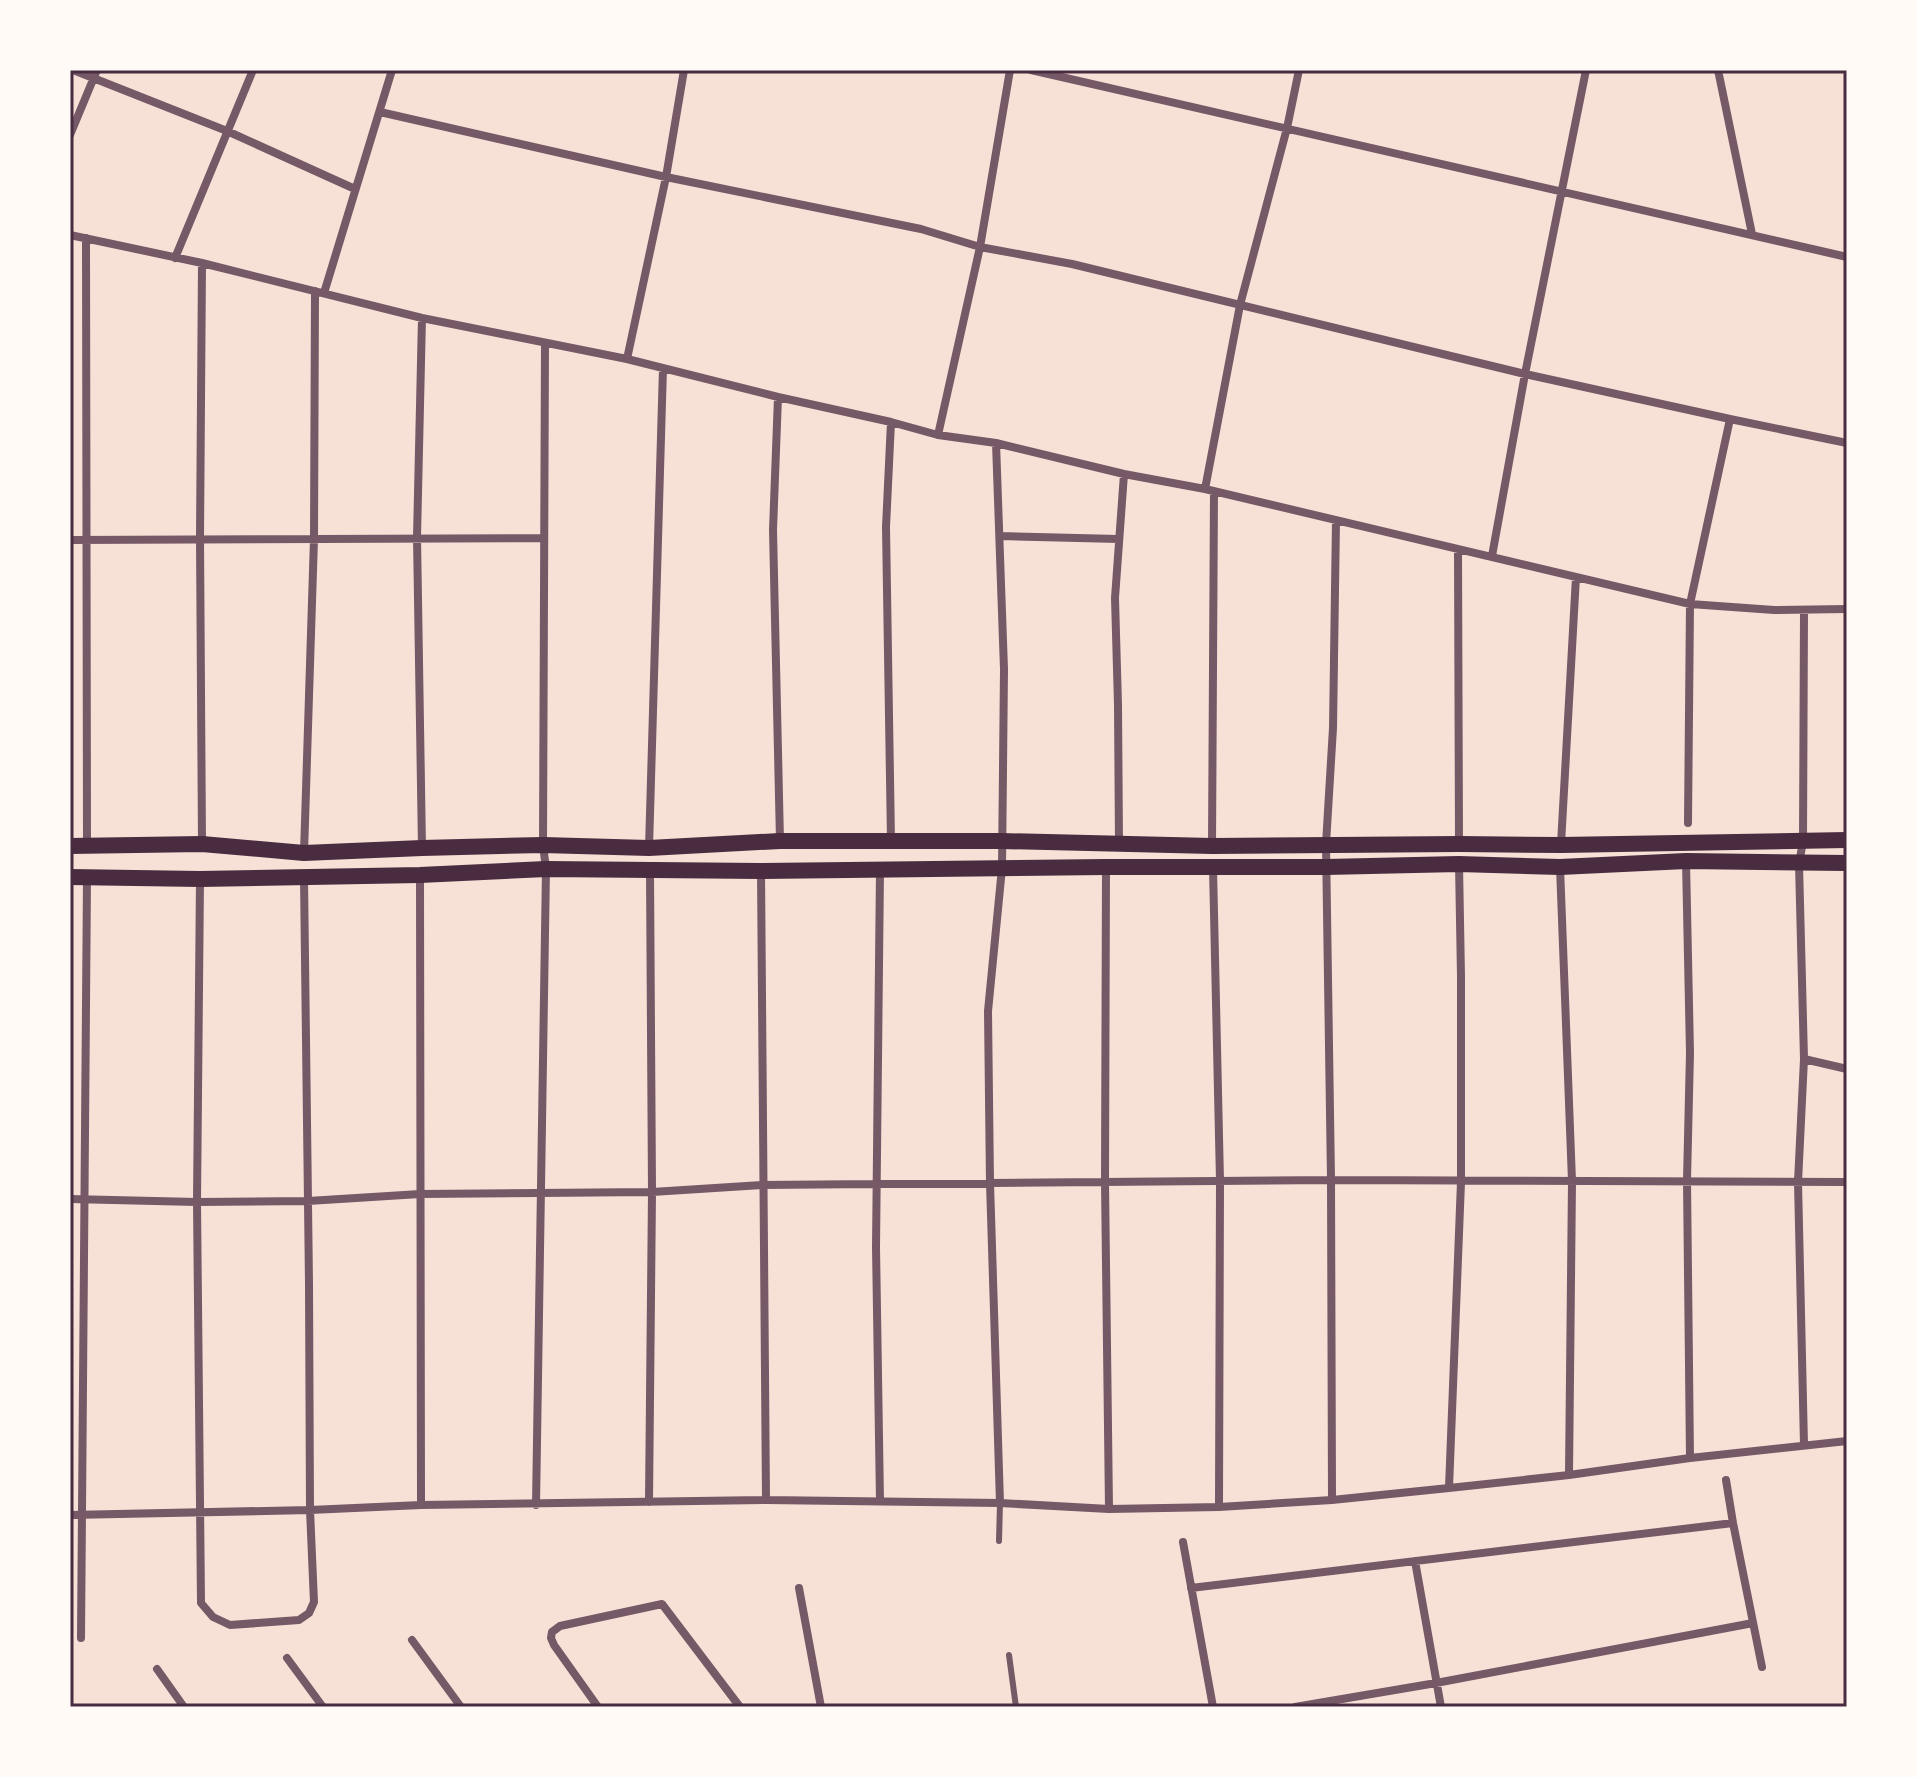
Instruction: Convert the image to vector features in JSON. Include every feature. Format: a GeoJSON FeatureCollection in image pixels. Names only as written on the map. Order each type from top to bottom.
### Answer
{"type":"FeatureCollection","features":[{"type":"Feature","properties":{"kind":"main road"},"geometry":{"type":"LineString","coordinates":[[79,846],[202,844],[304,853],[543,845],[649,848],[780,841],[1002,841],[1212,846],[1847,840]]}},
{"type":"Feature","properties":{"kind":"main road"},"geometry":{"type":"LineString","coordinates":[[78,878],[420,875],[546,869],[761,871],[1459,864],[1560,867],[1686,861],[1847,863]]}},
{"type":"Feature","properties":{"kind":"street"},"geometry":{"type":"LineString","coordinates":[[73,70],[95,74],[355,189]]}},
{"type":"Feature","properties":{"kind":"street"},"geometry":{"type":"LineString","coordinates":[[175,258],[253,70]]}},
{"type":"Feature","properties":{"kind":"street"},"geometry":{"type":"LineString","coordinates":[[304,853],[320,292],[392,70]]}},
{"type":"Feature","properties":{"kind":"street"},"geometry":{"type":"LineString","coordinates":[[627,359],[666,177],[684,70]]}},
{"type":"Feature","properties":{"kind":"street"},"geometry":{"type":"LineString","coordinates":[[938,435],[980,247],[1010,70]]}},
{"type":"Feature","properties":{"kind":"street"},"geometry":{"type":"LineString","coordinates":[[1031,70],[1847,257]]}},
{"type":"Feature","properties":{"kind":"street"},"geometry":{"type":"LineString","coordinates":[[1212,846],[1209,490],[1240,305],[1287,128],[1299,70]]}},
{"type":"Feature","properties":{"kind":"street"},"geometry":{"type":"LineString","coordinates":[[1492,556],[1586,70]]}},
{"type":"Feature","properties":{"kind":"street"},"geometry":{"type":"LineString","coordinates":[[1718,70],[1752,234]]}},
{"type":"Feature","properties":{"kind":"street"},"geometry":{"type":"LineString","coordinates":[[70,135],[95,74]]}},
{"type":"Feature","properties":{"kind":"street"},"geometry":{"type":"LineString","coordinates":[[380,112],[666,177],[921,229],[980,247],[1072,264],[1525,374],[1847,443]]}},
{"type":"Feature","properties":{"kind":"street"},"geometry":{"type":"LineString","coordinates":[[70,235],[202,263],[422,318],[627,359],[938,435],[996,443],[1124,474],[1209,490],[1690,604],[1847,609]]}},
{"type":"Feature","properties":{"kind":"street"},"geometry":{"type":"LineString","coordinates":[[79,846],[87,540],[86,238]]}},
{"type":"Feature","properties":{"kind":"street"},"geometry":{"type":"LineString","coordinates":[[202,263],[202,844]]}},
{"type":"Feature","properties":{"kind":"street"},"geometry":{"type":"LineString","coordinates":[[422,318],[417,537],[422,848]]}},
{"type":"Feature","properties":{"kind":"street"},"geometry":{"type":"LineString","coordinates":[[536,1505],[546,869],[543,845],[545,343]]}},
{"type":"Feature","properties":{"kind":"street"},"geometry":{"type":"LineString","coordinates":[[649,848],[663,368]]}},
{"type":"Feature","properties":{"kind":"street"},"geometry":{"type":"LineString","coordinates":[[778,397],[773,530],[780,841]]}},
{"type":"Feature","properties":{"kind":"street"},"geometry":{"type":"LineString","coordinates":[[1688,823],[1690,604],[1730,419]]}},
{"type":"Feature","properties":{"kind":"street"},"geometry":{"type":"LineString","coordinates":[[891,422],[886,527],[891,842]]}},
{"type":"Feature","properties":{"kind":"street"},"geometry":{"type":"LineString","coordinates":[[996,443],[1004,669],[1002,868],[988,1011],[1000,1503]]}},
{"type":"Feature","properties":{"kind":"street"},"geometry":{"type":"LineString","coordinates":[[1119,843],[1115,598],[1124,474]]}},
{"type":"Feature","properties":{"kind":"street"},"geometry":{"type":"LineString","coordinates":[[1332,1500],[1326,844],[1333,728],[1336,520]]}},
{"type":"Feature","properties":{"kind":"street"},"geometry":{"type":"LineString","coordinates":[[1000,536],[1119,539]]}},
{"type":"Feature","properties":{"kind":"street"},"geometry":{"type":"LineString","coordinates":[[70,540],[543,538]]}},
{"type":"Feature","properties":{"kind":"street"},"geometry":{"type":"LineString","coordinates":[[1458,549],[1459,844]]}},
{"type":"Feature","properties":{"kind":"street"},"geometry":{"type":"LineString","coordinates":[[1561,845],[1576,577]]}},
{"type":"Feature","properties":{"kind":"street"},"geometry":{"type":"LineString","coordinates":[[1804,610],[1803,841],[1799,864],[1804,1059],[1798,1182],[1804,1445]]}},
{"type":"Feature","properties":{"kind":"street"},"geometry":{"type":"LineString","coordinates":[[1686,861],[1690,1053],[1687,1180],[1690,1458]]}},
{"type":"Feature","properties":{"kind":"street"},"geometry":{"type":"LineString","coordinates":[[1449,1488],[1461,1182],[1459,864]]}},
{"type":"Feature","properties":{"kind":"street"},"geometry":{"type":"LineString","coordinates":[[1106,867],[1105,1182],[1109,1509]]}},
{"type":"Feature","properties":{"kind":"street"},"geometry":{"type":"LineString","coordinates":[[1560,867],[1572,1181],[1569,1475]]}},
{"type":"Feature","properties":{"kind":"street"},"geometry":{"type":"LineString","coordinates":[[1213,868],[1220,1181],[1219,1507]]}},
{"type":"Feature","properties":{"kind":"street"},"geometry":{"type":"LineString","coordinates":[[880,869],[876,1258],[880,1501]]}},
{"type":"Feature","properties":{"kind":"street"},"geometry":{"type":"LineString","coordinates":[[649,1502],[652,1192],[650,871]]}},
{"type":"Feature","properties":{"kind":"street"},"geometry":{"type":"LineString","coordinates":[[761,871],[766,1500]]}},
{"type":"Feature","properties":{"kind":"street"},"geometry":{"type":"LineString","coordinates":[[420,875],[421,1505]]}},
{"type":"Feature","properties":{"kind":"street"},"geometry":{"type":"LineString","coordinates":[[200,879],[197,1202],[201,1603],[213,1617],[230,1625],[299,1620],[309,1613],[314,1602],[310,1510],[304,877]]}},
{"type":"Feature","properties":{"kind":"street"},"geometry":{"type":"LineString","coordinates":[[78,878],[84,1200],[81,1638]]}},
{"type":"Feature","properties":{"kind":"street"},"geometry":{"type":"LineString","coordinates":[[1804,1059],[1847,1069]]}},
{"type":"Feature","properties":{"kind":"street"},"geometry":{"type":"LineString","coordinates":[[70,1199],[308,1201],[420,1194],[652,1192],[762,1185],[1331,1180],[1847,1182]]}},
{"type":"Feature","properties":{"kind":"street"},"geometry":{"type":"LineString","coordinates":[[70,1515],[421,1505],[766,1500],[1000,1503],[1109,1509],[1219,1507],[1449,1488],[1847,1441]]}},
{"type":"Feature","properties":{"kind":"street"},"geometry":{"type":"LineString","coordinates":[[1726,1480],[1762,1667]]}},
{"type":"Feature","properties":{"kind":"street"},"geometry":{"type":"LineString","coordinates":[[1191,1588],[1733,1523]]}},
{"type":"Feature","properties":{"kind":"street"},"geometry":{"type":"LineString","coordinates":[[1183,1542],[1213,1707]]}},
{"type":"Feature","properties":{"kind":"street"},"geometry":{"type":"LineString","coordinates":[[1415,1561],[1441,1707]]}},
{"type":"Feature","properties":{"kind":"street"},"geometry":{"type":"LineString","coordinates":[[799,1588],[821,1707]]}},
{"type":"Feature","properties":{"kind":"street"},"geometry":{"type":"LineString","coordinates":[[598,1707],[554,1645],[552,1632],[560,1626],[662,1604],[740,1707]]}},
{"type":"Feature","properties":{"kind":"street"},"geometry":{"type":"LineString","coordinates":[[1295,1707],[1328,1704],[1753,1623]]}},
{"type":"Feature","properties":{"kind":"street"},"geometry":{"type":"LineString","coordinates":[[412,1640],[461,1707]]}},
{"type":"Feature","properties":{"kind":"street"},"geometry":{"type":"LineString","coordinates":[[287,1658],[323,1707]]}},
{"type":"Feature","properties":{"kind":"street"},"geometry":{"type":"LineString","coordinates":[[157,1669],[184,1707]]}},
{"type":"Feature","properties":{"kind":"lane"},"geometry":{"type":"LineString","coordinates":[[999,1541],[1000,1503]]}},
{"type":"Feature","properties":{"kind":"lane"},"geometry":{"type":"LineString","coordinates":[[1009,1655],[1016,1707]]}}]}
